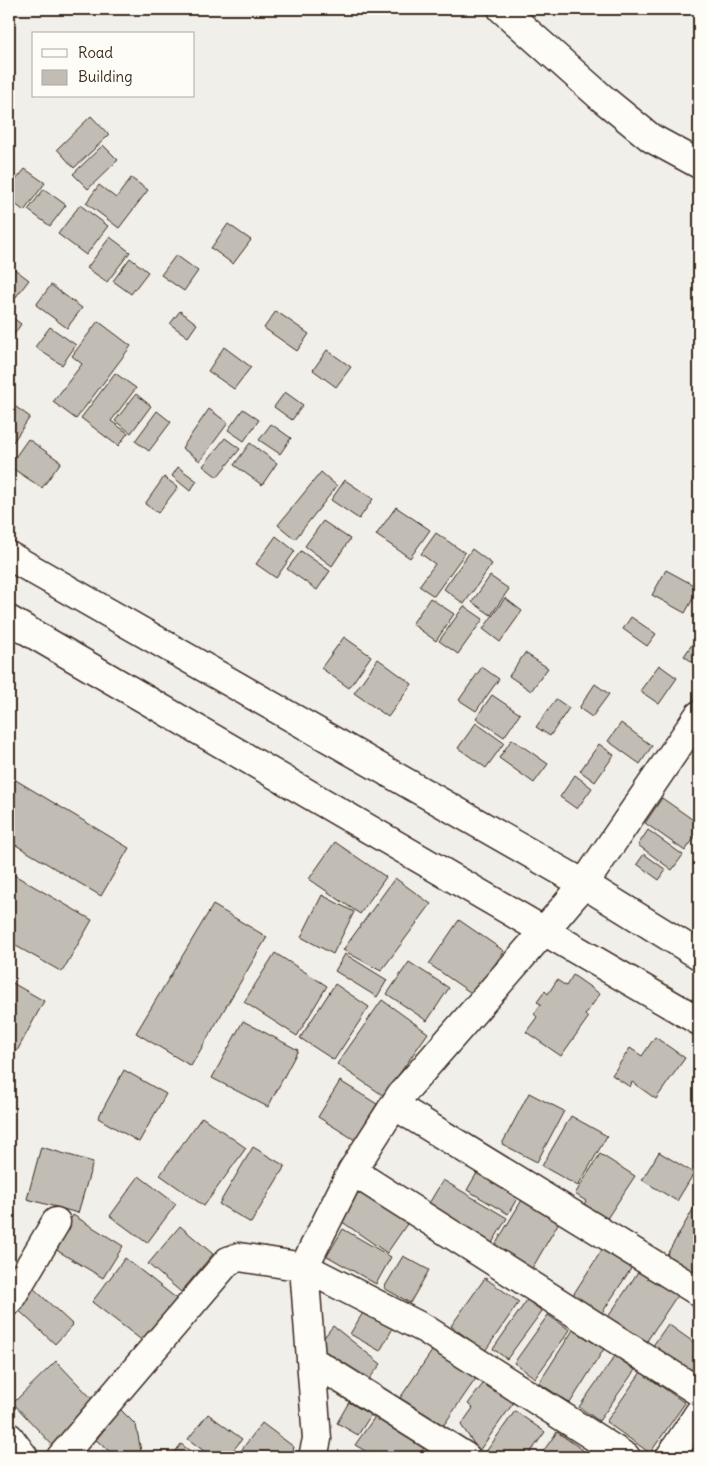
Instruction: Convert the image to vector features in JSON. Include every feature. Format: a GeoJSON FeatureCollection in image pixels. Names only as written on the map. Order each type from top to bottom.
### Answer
{"type":"FeatureCollection","features":[{"type":"Feature","properties":{"kind":"street"},"geometry":{"type":"LineString","coordinates":[[502,9],[602,98],[651,138],[699,164]]}},
{"type":"Feature","properties":{"kind":"street"},"geometry":{"type":"LineString","coordinates":[[9,556],[584,884],[699,955]]}},
{"type":"Feature","properties":{"kind":"street"},"geometry":{"type":"LineString","coordinates":[[9,620],[699,1021]]}},
{"type":"Feature","properties":{"kind":"street"},"geometry":{"type":"LineString","coordinates":[[313,1457],[317,1439],[304,1267],[352,1172],[400,1096],[584,884],[699,715]]}},
{"type":"Feature","properties":{"kind":"street"},"geometry":{"type":"LineString","coordinates":[[394,1105],[699,1292]]}},
{"type":"Feature","properties":{"kind":"street"},"geometry":{"type":"LineString","coordinates":[[352,1172],[699,1392]]}},
{"type":"Feature","properties":{"kind":"street"},"geometry":{"type":"LineString","coordinates":[[9,1301],[56,1222]]}},
{"type":"Feature","properties":{"kind":"street"},"geometry":{"type":"LineString","coordinates":[[61,1457],[228,1261],[239,1257],[304,1267],[425,1329],[626,1457]]}},
{"type":"Feature","properties":{"kind":"street"},"geometry":{"type":"LineString","coordinates":[[311,1360],[466,1457]]}},
{"type":"Feature","properties":{"kind":"street"},"geometry":{"type":"LineString","coordinates":[[670,1457],[699,1413]]}},
{"type":"Feature","properties":{"kind":"street"},"geometry":{"type":"LineString","coordinates":[[9,1437],[24,1457]]}},
{"type":"Feature","properties":{"kind":"building"},"geometry":{"type":"Polygon","coordinates":[[[91,116],[109,135],[74,168],[57,149],[91,116]]]}},
{"type":"Feature","properties":{"kind":"building"},"geometry":{"type":"Polygon","coordinates":[[[103,145],[118,160],[88,189],[73,174],[103,145]]]}},
{"type":"Feature","properties":{"kind":"building"},"geometry":{"type":"Polygon","coordinates":[[[25,169],[45,183],[24,211],[9,199],[9,174],[16,180],[25,169]]]}},
{"type":"Feature","properties":{"kind":"building"},"geometry":{"type":"Polygon","coordinates":[[[131,178],[148,190],[119,228],[86,203],[99,185],[116,198],[131,178]]]}},
{"type":"Feature","properties":{"kind":"building"},"geometry":{"type":"Polygon","coordinates":[[[44,189],[66,205],[50,226],[28,210],[44,189]]]}},
{"type":"Feature","properties":{"kind":"building"},"geometry":{"type":"Polygon","coordinates":[[[80,205],[108,226],[86,255],[58,234],[80,205]]]}},
{"type":"Feature","properties":{"kind":"building"},"geometry":{"type":"Polygon","coordinates":[[[228,224],[251,240],[233,264],[211,248],[228,224]]]}},
{"type":"Feature","properties":{"kind":"building"},"geometry":{"type":"Polygon","coordinates":[[[110,237],[130,252],[107,282],[87,268],[110,237]]]}},
{"type":"Feature","properties":{"kind":"building"},"geometry":{"type":"Polygon","coordinates":[[[176,255],[198,271],[184,291],[161,275],[176,255]]]}},
{"type":"Feature","properties":{"kind":"building"},"geometry":{"type":"Polygon","coordinates":[[[130,258],[148,272],[131,294],[113,281],[130,258]]]}},
{"type":"Feature","properties":{"kind":"building"},"geometry":{"type":"Polygon","coordinates":[[[9,265],[29,280],[12,302],[9,300],[9,265]]]}},
{"type":"Feature","properties":{"kind":"building"},"geometry":{"type":"Polygon","coordinates":[[[51,285],[82,308],[67,328],[36,305],[51,285]]]}},
{"type":"Feature","properties":{"kind":"building"},"geometry":{"type":"Polygon","coordinates":[[[180,311],[197,324],[188,337],[170,324],[180,311]]]}},
{"type":"Feature","properties":{"kind":"building"},"geometry":{"type":"Polygon","coordinates":[[[276,311],[309,334],[297,351],[264,328],[276,311]]]}},
{"type":"Feature","properties":{"kind":"building"},"geometry":{"type":"Polygon","coordinates":[[[9,315],[21,324],[9,342],[9,315]]]}},
{"type":"Feature","properties":{"kind":"building"},"geometry":{"type":"Polygon","coordinates":[[[98,321],[131,346],[76,419],[53,402],[82,364],[72,356],[98,321]]]}},
{"type":"Feature","properties":{"kind":"building"},"geometry":{"type":"Polygon","coordinates":[[[50,327],[76,345],[62,365],[35,347],[50,327]]]}},
{"type":"Feature","properties":{"kind":"building"},"geometry":{"type":"Polygon","coordinates":[[[224,347],[251,367],[234,389],[208,371],[224,347]]]}},
{"type":"Feature","properties":{"kind":"building"},"geometry":{"type":"Polygon","coordinates":[[[327,350],[351,367],[336,387],[313,370],[327,350]]]}},
{"type":"Feature","properties":{"kind":"building"},"geometry":{"type":"Polygon","coordinates":[[[115,373],[136,388],[111,421],[128,433],[118,446],[81,418],[115,373]]]}},
{"type":"Feature","properties":{"kind":"building"},"geometry":{"type":"Polygon","coordinates":[[[285,392],[303,405],[292,420],[274,407],[285,392]]]}},
{"type":"Feature","properties":{"kind":"building"},"geometry":{"type":"Polygon","coordinates":[[[136,394],[151,406],[131,433],[115,421],[136,394]]]}},
{"type":"Feature","properties":{"kind":"building"},"geometry":{"type":"Polygon","coordinates":[[[9,402],[30,417],[13,442],[9,439],[9,402]]]}},
{"type":"Feature","properties":{"kind":"building"},"geometry":{"type":"Polygon","coordinates":[[[209,409],[228,423],[200,461],[182,448],[209,409]]]}},
{"type":"Feature","properties":{"kind":"building"},"geometry":{"type":"Polygon","coordinates":[[[243,409],[259,420],[244,441],[228,430],[243,409]]]}},
{"type":"Feature","properties":{"kind":"building"},"geometry":{"type":"Polygon","coordinates":[[[157,411],[171,422],[149,451],[135,441],[157,411]]]}},
{"type":"Feature","properties":{"kind":"building"},"geometry":{"type":"Polygon","coordinates":[[[271,424],[291,438],[280,454],[259,440],[271,424]]]}},
{"type":"Feature","properties":{"kind":"building"},"geometry":{"type":"Polygon","coordinates":[[[225,438],[240,449],[217,477],[203,466],[225,438]]]}},
{"type":"Feature","properties":{"kind":"building"},"geometry":{"type":"Polygon","coordinates":[[[28,439],[61,462],[42,488],[9,466],[28,439]]]}},
{"type":"Feature","properties":{"kind":"building"},"geometry":{"type":"Polygon","coordinates":[[[250,443],[277,463],[262,485],[234,465],[250,443]]]}},
{"type":"Feature","properties":{"kind":"building"},"geometry":{"type":"Polygon","coordinates":[[[178,467],[197,481],[190,491],[172,476],[178,467]]]}},
{"type":"Feature","properties":{"kind":"building"},"geometry":{"type":"Polygon","coordinates":[[[321,472],[337,486],[295,539],[278,525],[321,472]]]}},
{"type":"Feature","properties":{"kind":"building"},"geometry":{"type":"Polygon","coordinates":[[[164,477],[178,487],[158,513],[145,504],[164,477]]]}},
{"type":"Feature","properties":{"kind":"building"},"geometry":{"type":"Polygon","coordinates":[[[345,480],[373,499],[359,519],[331,500],[345,480]]]}},
{"type":"Feature","properties":{"kind":"building"},"geometry":{"type":"Polygon","coordinates":[[[396,507],[430,530],[410,558],[376,535],[396,507]]]}},
{"type":"Feature","properties":{"kind":"building"},"geometry":{"type":"Polygon","coordinates":[[[323,521],[350,539],[332,566],[305,546],[323,521]]]}},
{"type":"Feature","properties":{"kind":"building"},"geometry":{"type":"Polygon","coordinates":[[[436,533],[465,553],[434,596],[419,586],[435,564],[421,554],[436,533]]]}},
{"type":"Feature","properties":{"kind":"building"},"geometry":{"type":"Polygon","coordinates":[[[276,536],[295,551],[276,578],[256,564],[276,536]]]}},
{"type":"Feature","properties":{"kind":"building"},"geometry":{"type":"Polygon","coordinates":[[[472,549],[492,564],[464,604],[444,589],[472,549]]]}},
{"type":"Feature","properties":{"kind":"building"},"geometry":{"type":"Polygon","coordinates":[[[301,551],[330,571],[317,590],[287,569],[301,551]]]}},
{"type":"Feature","properties":{"kind":"building"},"geometry":{"type":"Polygon","coordinates":[[[666,570],[699,588],[685,613],[652,595],[666,570]]]}},
{"type":"Feature","properties":{"kind":"building"},"geometry":{"type":"Polygon","coordinates":[[[490,576],[509,589],[491,615],[472,602],[490,576]]]}},
{"type":"Feature","properties":{"kind":"building"},"geometry":{"type":"Polygon","coordinates":[[[430,598],[454,614],[436,641],[412,624],[430,598]]]}},
{"type":"Feature","properties":{"kind":"building"},"geometry":{"type":"Polygon","coordinates":[[[505,598],[522,611],[500,642],[483,629],[505,598]]]}},
{"type":"Feature","properties":{"kind":"building"},"geometry":{"type":"Polygon","coordinates":[[[464,606],[483,619],[458,654],[439,641],[464,606]]]}},
{"type":"Feature","properties":{"kind":"building"},"geometry":{"type":"Polygon","coordinates":[[[631,617],[656,634],[647,646],[623,629],[631,617]]]}},
{"type":"Feature","properties":{"kind":"building"},"geometry":{"type":"Polygon","coordinates":[[[344,637],[371,656],[349,688],[321,668],[344,637]]]}},
{"type":"Feature","properties":{"kind":"building"},"geometry":{"type":"Polygon","coordinates":[[[693,643],[699,648],[699,667],[684,656],[693,643]]]}},
{"type":"Feature","properties":{"kind":"building"},"geometry":{"type":"Polygon","coordinates":[[[525,653],[548,668],[531,691],[509,676],[525,653]]]}},
{"type":"Feature","properties":{"kind":"building"},"geometry":{"type":"Polygon","coordinates":[[[378,659],[412,684],[388,717],[354,693],[378,659]]]}},
{"type":"Feature","properties":{"kind":"building"},"geometry":{"type":"Polygon","coordinates":[[[659,665],[677,678],[659,704],[640,691],[659,665]]]}},
{"type":"Feature","properties":{"kind":"building"},"geometry":{"type":"Polygon","coordinates":[[[482,667],[499,679],[476,711],[459,700],[482,667]]]}},
{"type":"Feature","properties":{"kind":"building"},"geometry":{"type":"Polygon","coordinates":[[[595,684],[609,694],[592,717],[579,708],[595,684]]]}},
{"type":"Feature","properties":{"kind":"building"},"geometry":{"type":"Polygon","coordinates":[[[492,695],[520,714],[504,737],[476,718],[492,695]]]}},
{"type":"Feature","properties":{"kind":"building"},"geometry":{"type":"Polygon","coordinates":[[[556,699],[569,708],[550,736],[536,727],[556,699]]]}},
{"type":"Feature","properties":{"kind":"building"},"geometry":{"type":"Polygon","coordinates":[[[476,723],[504,743],[486,768],[458,748],[476,723]]]}},
{"type":"Feature","properties":{"kind":"building"},"geometry":{"type":"Polygon","coordinates":[[[621,723],[652,746],[640,764],[608,741],[621,723]]]}},
{"type":"Feature","properties":{"kind":"building"},"geometry":{"type":"Polygon","coordinates":[[[512,739],[548,764],[534,783],[499,758],[512,739]]]}},
{"type":"Feature","properties":{"kind":"building"},"geometry":{"type":"Polygon","coordinates":[[[599,744],[614,755],[595,782],[580,771],[599,744]]]}},
{"type":"Feature","properties":{"kind":"building"},"geometry":{"type":"Polygon","coordinates":[[[575,775],[592,788],[577,809],[560,797],[575,775]]]}},
{"type":"Feature","properties":{"kind":"building"},"geometry":{"type":"Polygon","coordinates":[[[9,776],[129,848],[101,896],[9,841],[9,776]]]}},
{"type":"Feature","properties":{"kind":"building"},"geometry":{"type":"Polygon","coordinates":[[[662,798],[699,824],[699,831],[685,851],[645,823],[662,798]]]}},
{"type":"Feature","properties":{"kind":"building"},"geometry":{"type":"Polygon","coordinates":[[[648,830],[683,855],[672,870],[638,845],[648,830]]]}},
{"type":"Feature","properties":{"kind":"building"},"geometry":{"type":"Polygon","coordinates":[[[335,842],[386,877],[360,914],[309,879],[335,842]]]}},
{"type":"Feature","properties":{"kind":"building"},"geometry":{"type":"Polygon","coordinates":[[[644,854],[666,870],[659,880],[637,864],[644,854]]]}},
{"type":"Feature","properties":{"kind":"building"},"geometry":{"type":"Polygon","coordinates":[[[9,872],[92,920],[62,972],[9,942],[9,872]]]}},
{"type":"Feature","properties":{"kind":"building"},"geometry":{"type":"Polygon","coordinates":[[[395,878],[431,904],[381,971],[343,950],[395,878]]]}},
{"type":"Feature","properties":{"kind":"building"},"geometry":{"type":"Polygon","coordinates":[[[322,895],[354,912],[333,954],[301,937],[322,895]]]}},
{"type":"Feature","properties":{"kind":"building"},"geometry":{"type":"Polygon","coordinates":[[[213,905],[267,937],[191,1066],[136,1033],[213,905]]]}},
{"type":"Feature","properties":{"kind":"building"},"geometry":{"type":"Polygon","coordinates":[[[459,920],[504,951],[474,995],[429,964],[459,920]]]}},
{"type":"Feature","properties":{"kind":"building"},"geometry":{"type":"Polygon","coordinates":[[[275,953],[327,986],[297,1036],[244,1002],[275,953]]]}},
{"type":"Feature","properties":{"kind":"building"},"geometry":{"type":"Polygon","coordinates":[[[345,954],[387,980],[377,997],[335,971],[345,954]]]}},
{"type":"Feature","properties":{"kind":"building"},"geometry":{"type":"Polygon","coordinates":[[[409,962],[449,988],[427,1021],[387,994],[409,962]]]}},
{"type":"Feature","properties":{"kind":"building"},"geometry":{"type":"Polygon","coordinates":[[[573,975],[600,994],[585,1015],[588,1018],[561,1056],[526,1032],[537,1017],[534,1014],[541,1004],[537,1002],[545,991],[548,994],[557,980],[566,986],[573,975]]]}},
{"type":"Feature","properties":{"kind":"building"},"geometry":{"type":"Polygon","coordinates":[[[9,981],[44,1001],[17,1051],[9,1046],[9,981]]]}},
{"type":"Feature","properties":{"kind":"building"},"geometry":{"type":"Polygon","coordinates":[[[335,984],[369,1007],[334,1060],[300,1038],[335,984]]]}},
{"type":"Feature","properties":{"kind":"building"},"geometry":{"type":"Polygon","coordinates":[[[382,1000],[428,1033],[384,1096],[337,1064],[382,1000]]]}},
{"type":"Feature","properties":{"kind":"building"},"geometry":{"type":"Polygon","coordinates":[[[243,1021],[298,1050],[268,1107],[212,1078],[243,1021]]]}},
{"type":"Feature","properties":{"kind":"building"},"geometry":{"type":"Polygon","coordinates":[[[655,1037],[685,1058],[656,1099],[632,1082],[630,1087],[612,1075],[630,1048],[642,1056],[655,1037]]]}},
{"type":"Feature","properties":{"kind":"building"},"geometry":{"type":"Polygon","coordinates":[[[124,1070],[166,1094],[139,1142],[98,1118],[124,1070]]]}},
{"type":"Feature","properties":{"kind":"building"},"geometry":{"type":"Polygon","coordinates":[[[340,1081],[377,1104],[355,1140],[318,1117],[340,1081]]]}},
{"type":"Feature","properties":{"kind":"building"},"geometry":{"type":"Polygon","coordinates":[[[529,1093],[564,1111],[537,1162],[502,1144],[529,1093]]]}},
{"type":"Feature","properties":{"kind":"building"},"geometry":{"type":"Polygon","coordinates":[[[571,1116],[607,1136],[578,1186],[542,1166],[571,1116]]]}},
{"type":"Feature","properties":{"kind":"building"},"geometry":{"type":"Polygon","coordinates":[[[202,1117],[246,1148],[204,1206],[160,1175],[202,1117]]]}},
{"type":"Feature","properties":{"kind":"building"},"geometry":{"type":"Polygon","coordinates":[[[41,1147],[93,1162],[78,1213],[27,1199],[41,1147]]]}},
{"type":"Feature","properties":{"kind":"building"},"geometry":{"type":"Polygon","coordinates":[[[253,1147],[285,1166],[251,1223],[219,1204],[253,1147]]]}},
{"type":"Feature","properties":{"kind":"building"},"geometry":{"type":"Polygon","coordinates":[[[659,1152],[694,1173],[677,1201],[642,1180],[659,1152]]]}},
{"type":"Feature","properties":{"kind":"building"},"geometry":{"type":"Polygon","coordinates":[[[600,1154],[635,1176],[604,1223],[593,1216],[596,1212],[584,1204],[586,1201],[575,1194],[600,1154]]]}},
{"type":"Feature","properties":{"kind":"building"},"geometry":{"type":"Polygon","coordinates":[[[481,1166],[522,1190],[508,1214],[467,1190],[481,1166]]]}},
{"type":"Feature","properties":{"kind":"building"},"geometry":{"type":"Polygon","coordinates":[[[139,1176],[176,1204],[147,1243],[110,1216],[139,1176]]]}},
{"type":"Feature","properties":{"kind":"building"},"geometry":{"type":"Polygon","coordinates":[[[443,1180],[507,1218],[489,1248],[425,1210],[443,1180]]]}},
{"type":"Feature","properties":{"kind":"building"},"geometry":{"type":"Polygon","coordinates":[[[360,1188],[409,1221],[387,1253],[338,1219],[360,1188]]]}},
{"type":"Feature","properties":{"kind":"building"},"geometry":{"type":"Polygon","coordinates":[[[525,1195],[562,1217],[530,1272],[492,1250],[525,1195]]]}},
{"type":"Feature","properties":{"kind":"building"},"geometry":{"type":"Polygon","coordinates":[[[699,1199],[699,1285],[662,1263],[699,1199]]]}},
{"type":"Feature","properties":{"kind":"building"},"geometry":{"type":"Polygon","coordinates":[[[73,1215],[123,1246],[103,1278],[53,1248],[73,1215]]]}},
{"type":"Feature","properties":{"kind":"building"},"geometry":{"type":"Polygon","coordinates":[[[180,1226],[213,1254],[181,1292],[148,1264],[180,1226]]]}},
{"type":"Feature","properties":{"kind":"building"},"geometry":{"type":"Polygon","coordinates":[[[343,1229],[391,1257],[376,1284],[327,1256],[343,1229]]]}},
{"type":"Feature","properties":{"kind":"building"},"geometry":{"type":"Polygon","coordinates":[[[607,1242],[636,1261],[600,1316],[571,1298],[607,1242]]]}},
{"type":"Feature","properties":{"kind":"building"},"geometry":{"type":"Polygon","coordinates":[[[403,1256],[429,1270],[410,1303],[384,1288],[403,1256]]]}},
{"type":"Feature","properties":{"kind":"building"},"geometry":{"type":"Polygon","coordinates":[[[125,1258],[181,1302],[148,1345],[92,1302],[125,1258]]]}},
{"type":"Feature","properties":{"kind":"building"},"geometry":{"type":"Polygon","coordinates":[[[642,1266],[680,1291],[643,1347],[627,1336],[630,1331],[608,1317],[642,1266]]]}},
{"type":"Feature","properties":{"kind":"building"},"geometry":{"type":"Polygon","coordinates":[[[485,1278],[519,1302],[485,1351],[451,1326],[485,1278]]]}},
{"type":"Feature","properties":{"kind":"building"},"geometry":{"type":"Polygon","coordinates":[[[31,1286],[73,1325],[55,1344],[13,1305],[31,1286]]]}},
{"type":"Feature","properties":{"kind":"building"},"geometry":{"type":"Polygon","coordinates":[[[527,1300],[542,1311],[507,1359],[493,1349],[527,1300]]]}},
{"type":"Feature","properties":{"kind":"building"},"geometry":{"type":"Polygon","coordinates":[[[364,1311],[393,1328],[380,1351],[350,1334],[364,1311]]]}},
{"type":"Feature","properties":{"kind":"building"},"geometry":{"type":"Polygon","coordinates":[[[548,1315],[570,1330],[535,1378],[514,1363],[548,1315]]]}},
{"type":"Feature","properties":{"kind":"building"},"geometry":{"type":"Polygon","coordinates":[[[668,1324],[699,1346],[699,1359],[689,1374],[652,1347],[668,1324]]]}},
{"type":"Feature","properties":{"kind":"building"},"geometry":{"type":"Polygon","coordinates":[[[333,1326],[381,1364],[362,1388],[314,1350],[333,1326]]]}},
{"type":"Feature","properties":{"kind":"building"},"geometry":{"type":"Polygon","coordinates":[[[573,1330],[604,1349],[570,1403],[539,1383],[573,1330]]]}},
{"type":"Feature","properties":{"kind":"building"},"geometry":{"type":"Polygon","coordinates":[[[434,1348],[477,1377],[439,1432],[396,1404],[434,1348]]]}},
{"type":"Feature","properties":{"kind":"building"},"geometry":{"type":"Polygon","coordinates":[[[615,1356],[635,1370],[599,1421],[579,1407],[615,1356]]]}},
{"type":"Feature","properties":{"kind":"building"},"geometry":{"type":"Polygon","coordinates":[[[56,1361],[98,1405],[54,1447],[13,1403],[56,1361]]]}},
{"type":"Feature","properties":{"kind":"building"},"geometry":{"type":"Polygon","coordinates":[[[641,1372],[685,1403],[650,1453],[606,1422],[641,1372]]]}},
{"type":"Feature","properties":{"kind":"building"},"geometry":{"type":"Polygon","coordinates":[[[488,1377],[517,1398],[479,1451],[461,1425],[473,1408],[468,1404],[488,1377]]]}},
{"type":"Feature","properties":{"kind":"building"},"geometry":{"type":"Polygon","coordinates":[[[349,1402],[371,1415],[358,1435],[337,1423],[349,1402]]]}},
{"type":"Feature","properties":{"kind":"building"},"geometry":{"type":"Polygon","coordinates":[[[120,1409],[136,1425],[141,1451],[136,1457],[117,1457],[96,1440],[120,1409]]]}},
{"type":"Feature","properties":{"kind":"building"},"geometry":{"type":"Polygon","coordinates":[[[379,1411],[426,1445],[418,1457],[376,1457],[355,1445],[379,1411]]]}},
{"type":"Feature","properties":{"kind":"building"},"geometry":{"type":"Polygon","coordinates":[[[515,1411],[545,1432],[527,1457],[484,1457],[483,1456],[515,1411]]]}},
{"type":"Feature","properties":{"kind":"building"},"geometry":{"type":"Polygon","coordinates":[[[208,1414],[242,1439],[228,1457],[212,1457],[188,1439],[208,1414]]]}},
{"type":"Feature","properties":{"kind":"building"},"geometry":{"type":"Polygon","coordinates":[[[262,1423],[294,1447],[291,1457],[236,1457],[262,1423]]]}},
{"type":"Feature","properties":{"kind":"building"},"geometry":{"type":"Polygon","coordinates":[[[557,1432],[583,1450],[578,1457],[539,1457],[557,1432]]]}},
{"type":"Feature","properties":{"kind":"building"},"geometry":{"type":"Polygon","coordinates":[[[181,1444],[198,1457],[171,1457],[181,1444]]]}}]}
